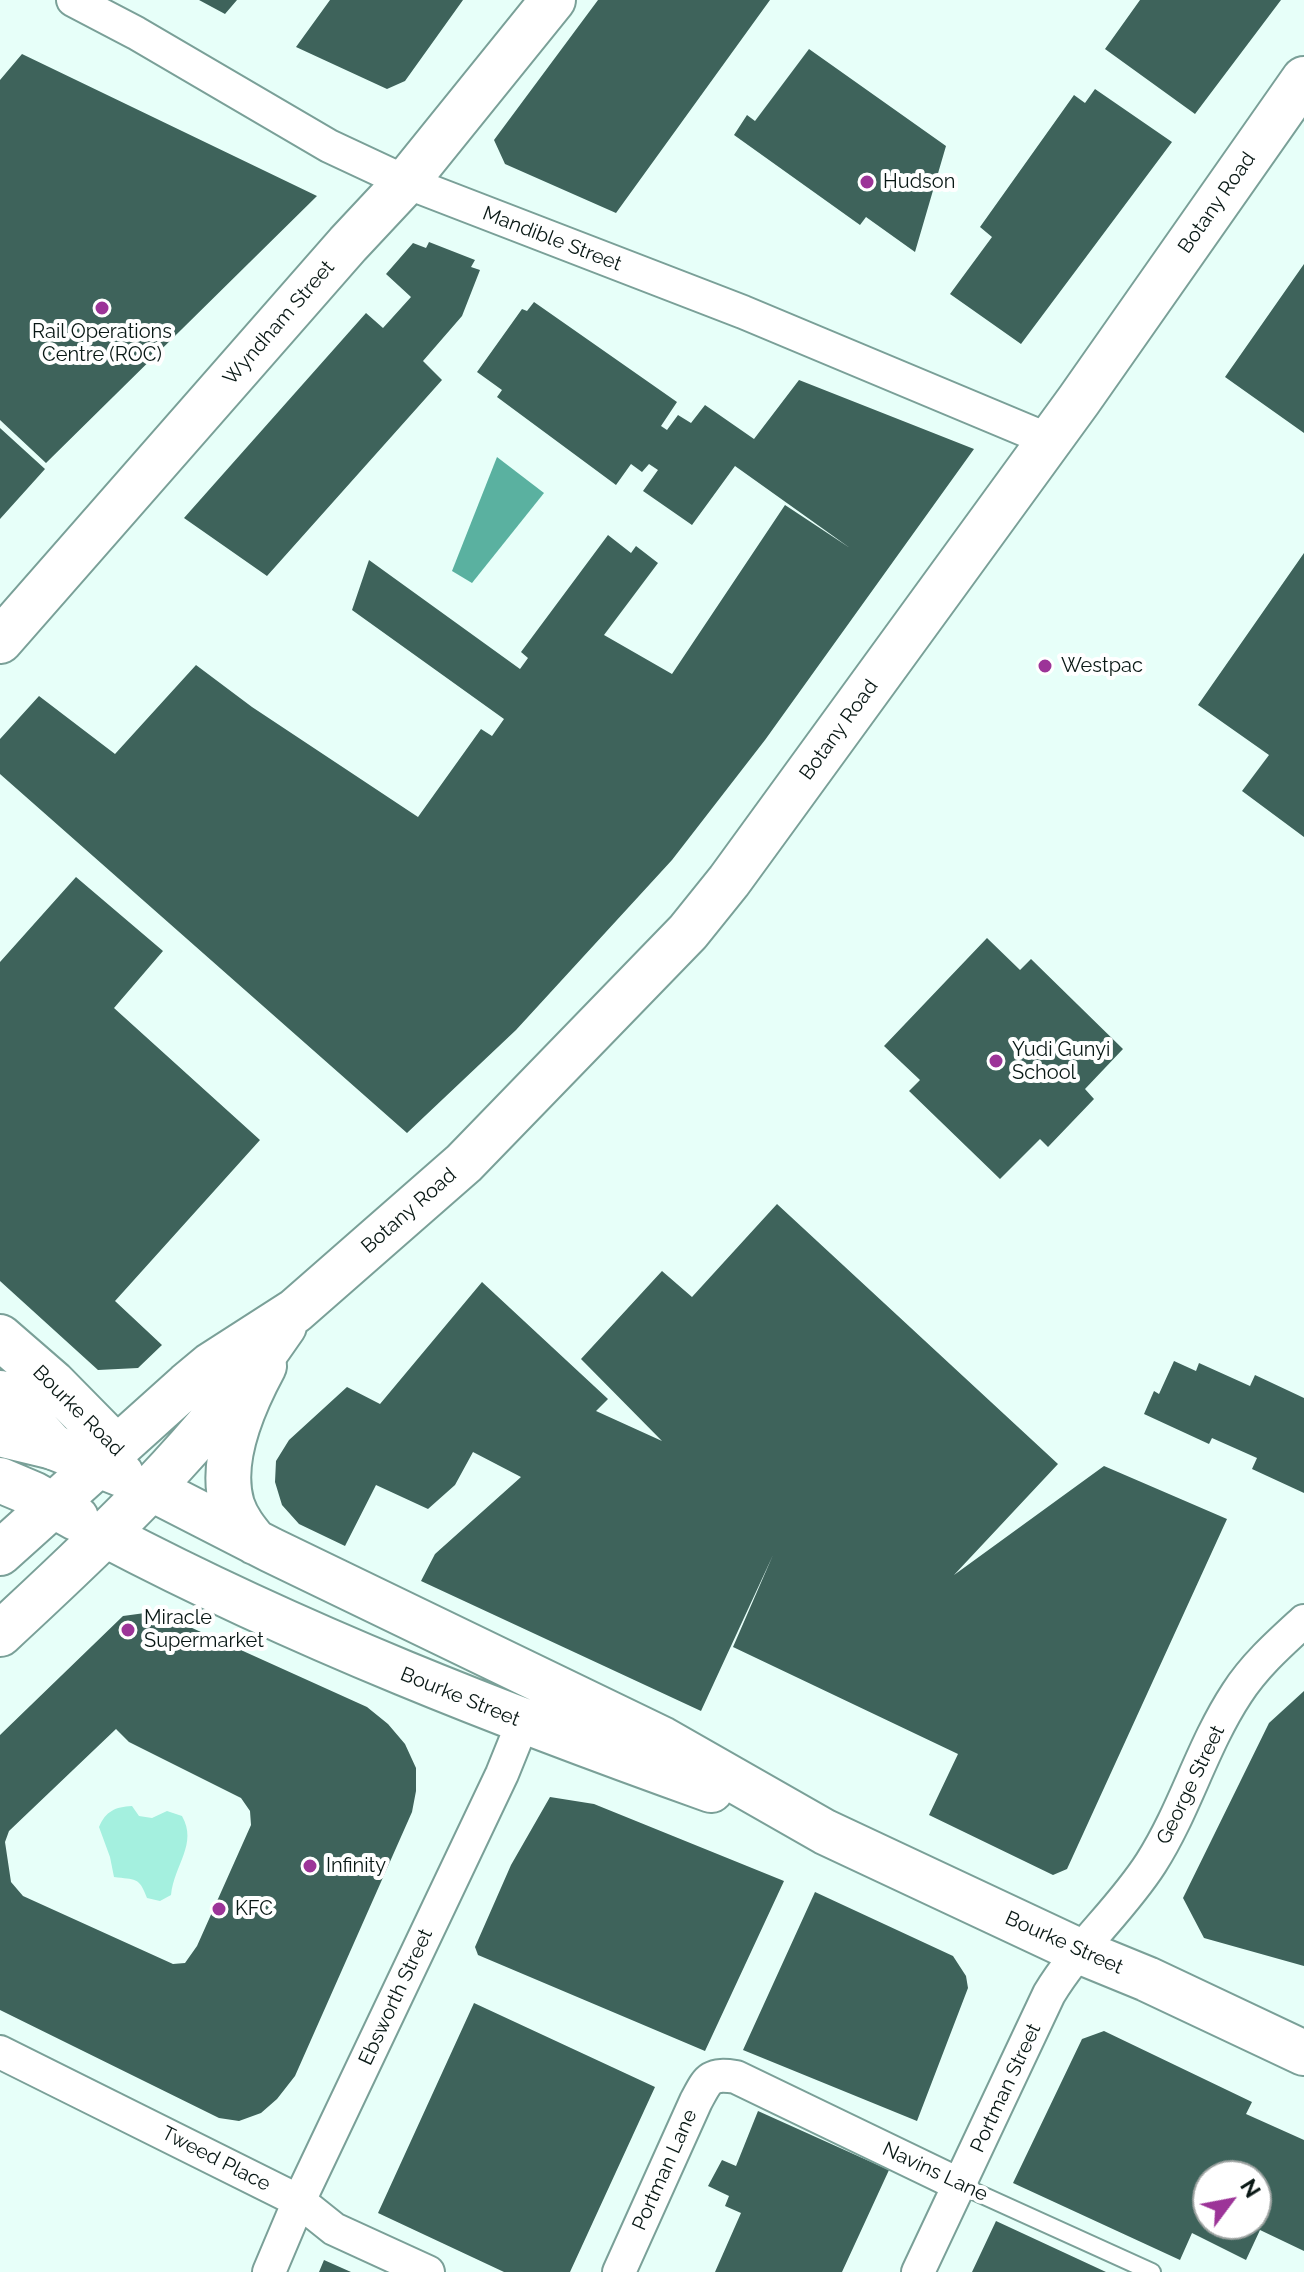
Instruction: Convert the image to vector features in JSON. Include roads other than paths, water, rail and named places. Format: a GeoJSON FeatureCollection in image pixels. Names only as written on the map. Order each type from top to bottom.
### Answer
{"type":"FeatureCollection","features":[{"type":"Feature","properties":{"kind":"main road","name":"Wyndham Street"},"geometry":{"type":"LineString","coordinates":[[0,641],[406,182],[553,0]]}},
{"type":"Feature","properties":{"kind":"main road","name":"Botany Road"},"geometry":{"type":"LineString","coordinates":[[0,1553],[211,1365],[295,1311],[464,1163],[688,932],[729,881],[1049,440],[1304,79]]}},
{"type":"Feature","properties":{"kind":"main road","name":"Botany Road"},"geometry":{"type":"LineString","coordinates":[[0,1634],[152,1489],[237,1393],[295,1311]]}},
{"type":"Feature","properties":{"kind":"main road"},"geometry":{"type":"LineString","coordinates":[[255,1542],[244,1530],[233,1507],[230,1491],[232,1456],[250,1397],[295,1311]]}},
{"type":"Feature","properties":{"kind":"main road","name":"Bourke Road"},"geometry":{"type":"LineString","coordinates":[[0,1337],[53,1383],[86,1475]]}},
{"type":"Feature","properties":{"kind":"main road","name":"Bourke Road"},"geometry":{"type":"LineString","coordinates":[[0,1393],[53,1447],[86,1475],[152,1489]]}},
{"type":"Feature","properties":{"kind":"main road"},"geometry":{"type":"LineString","coordinates":[[0,1434],[53,1447]]}},
{"type":"Feature","properties":{"kind":"main road"},"geometry":{"type":"LineString","coordinates":[[0,1480],[86,1475]]}},
{"type":"Feature","properties":{"kind":"main road","name":"Bourke Street"},"geometry":{"type":"LineString","coordinates":[[86,1475],[106,1535],[175,1572],[276,1619],[523,1722],[825,1832]]}},
{"type":"Feature","properties":{"kind":"main road","name":"Bourke Street"},"geometry":{"type":"LineString","coordinates":[[152,1489],[255,1542],[615,1715],[825,1832],[1304,2053]]}},
{"type":"Feature","properties":{"kind":"main road"},"geometry":{"type":"LineString","coordinates":[[1184,1997],[1304,2021]]}},
{"type":"Feature","properties":{"kind":"street","name":"Mandible Street"},"geometry":{"type":"LineString","coordinates":[[73,0],[136,33],[329,146],[406,182],[743,312],[1049,440]]}},
{"type":"Feature","properties":{"kind":"street","name":"George Street"},"geometry":{"type":"LineString","coordinates":[[1081,1952],[1128,1897],[1154,1859],[1235,1695],[1271,1652],[1304,1621]]}},
{"type":"Feature","properties":{"kind":"street","name":"Ebsworth Street"},"geometry":{"type":"LineString","coordinates":[[269,2272],[299,2201],[502,1774],[523,1722]]}},
{"type":"Feature","properties":{"kind":"street","name":"Portman Street"},"geometry":{"type":"LineString","coordinates":[[918,2272],[1049,1994],[1081,1952]]}},
{"type":"Feature","properties":{"kind":"street","name":"Tweed Place"},"geometry":{"type":"LineString","coordinates":[[0,2052],[299,2201],[334,2229],[428,2272]]}},
{"type":"Feature","properties":{"kind":"street","name":"Navins Lane"},"geometry":{"type":"LineString","coordinates":[[719,2074],[736,2077],[960,2185]]}},
{"type":"Feature","properties":{"kind":"street","name":"Portman Lane"},"geometry":{"type":"LineString","coordinates":[[619,2272],[696,2101],[708,2080],[719,2074]]}},
{"type":"Feature","properties":{"kind":"lane","name":"Navins Lane"},"geometry":{"type":"LineString","coordinates":[[960,2185],[1152,2272]]}},
{"type":"Feature","properties":{"kind":"place","name":"Hudson"},"geometry":{"type":"Point","coordinates":[867,182]}},
{"type":"Feature","properties":{"kind":"place","name":"Rail Operations Centre (ROC)"},"geometry":{"type":"Point","coordinates":[102,308]}},
{"type":"Feature","properties":{"kind":"place","name":"Westpac"},"geometry":{"type":"Point","coordinates":[1045,666]}},
{"type":"Feature","properties":{"kind":"place","name":"Yudi Gunyi School"},"geometry":{"type":"Point","coordinates":[996,1061]}},
{"type":"Feature","properties":{"kind":"place","name":"Miracle Supermarket"},"geometry":{"type":"Point","coordinates":[128,1630]}},
{"type":"Feature","properties":{"kind":"place","name":"Infinity"},"geometry":{"type":"Point","coordinates":[310,1866]}},
{"type":"Feature","properties":{"kind":"place","name":"KFC"},"geometry":{"type":"Point","coordinates":[219,1909]}}]}
